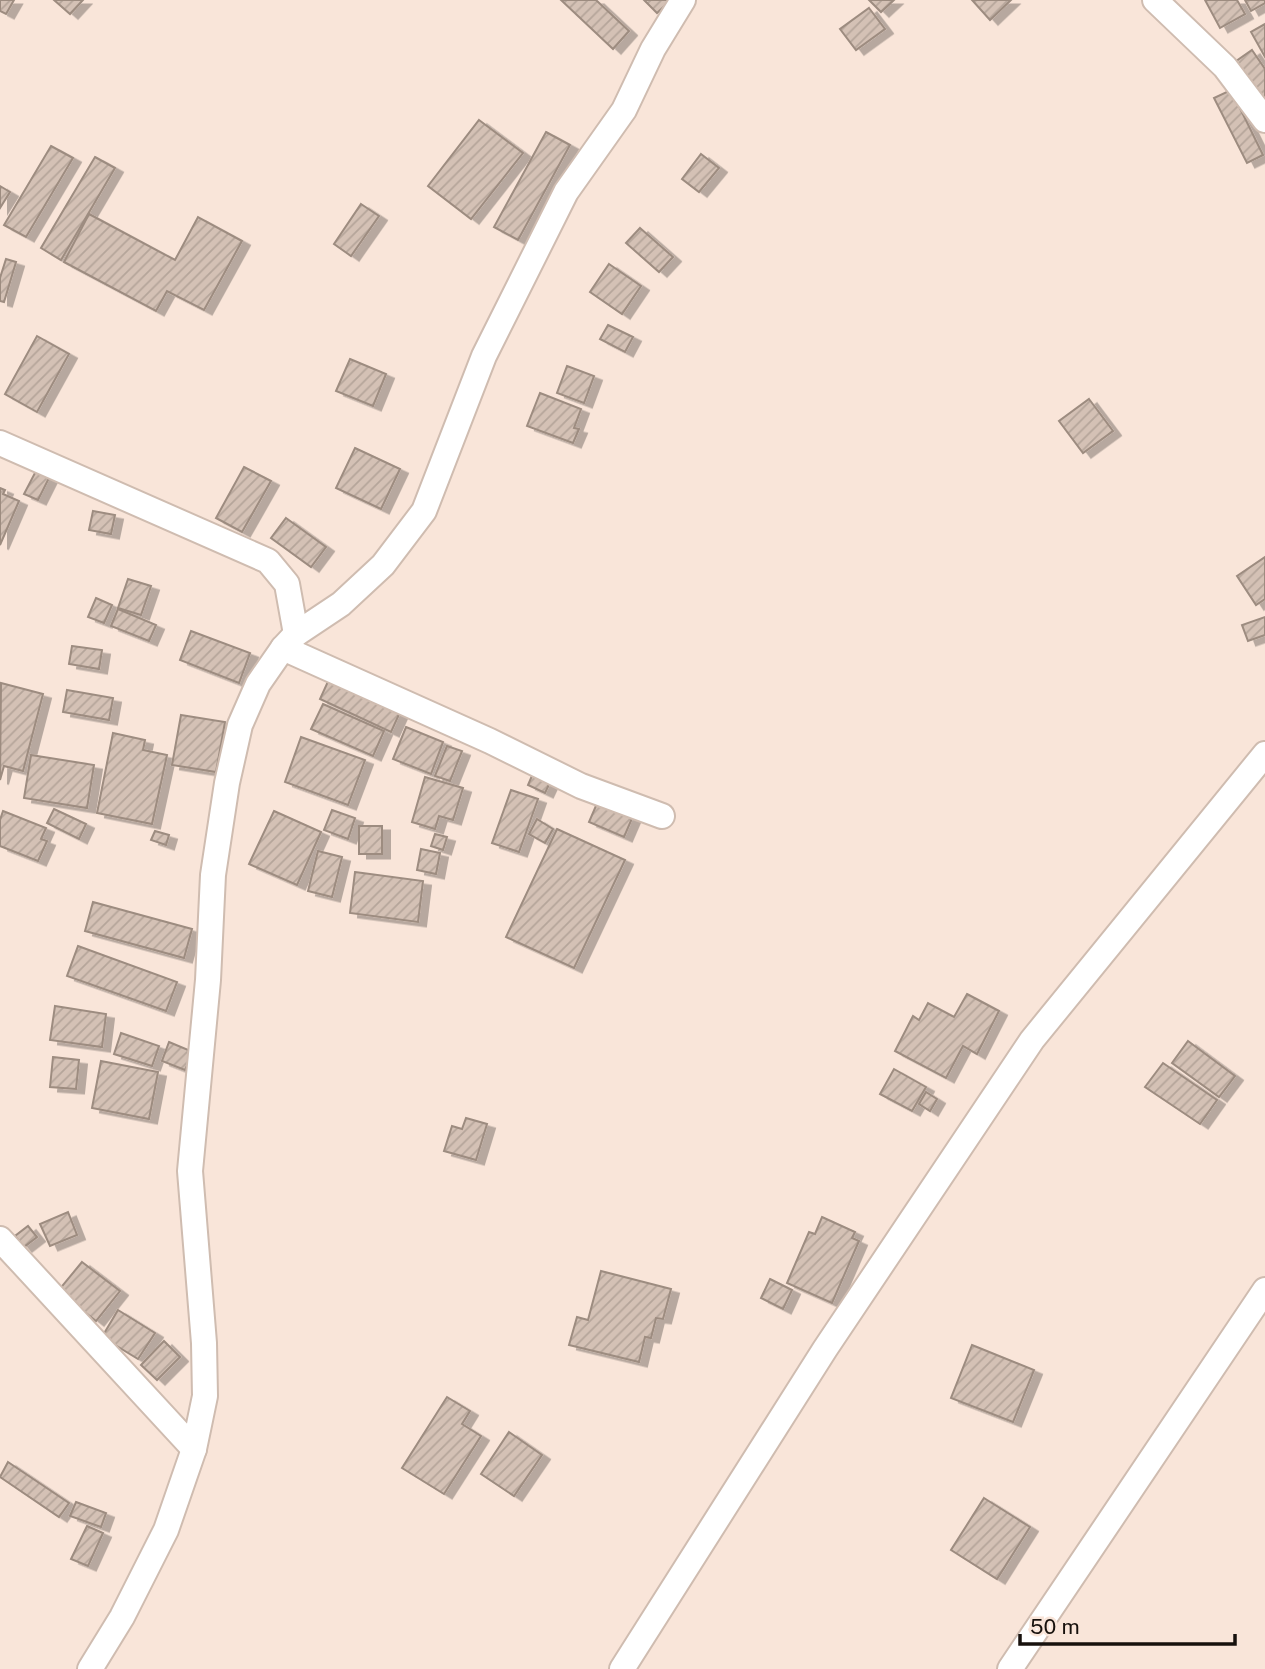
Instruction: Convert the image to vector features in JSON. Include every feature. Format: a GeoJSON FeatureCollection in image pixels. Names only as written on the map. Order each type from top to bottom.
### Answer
{"type":"FeatureCollection","features":[{"type":"Feature","properties":{"kind":"street"},"geometry":{"type":"LineString","coordinates":[[90,1669],[122,1617],[166,1530],[194,1449],[205,1396],[204,1343],[190,1171],[208,980],[213,875],[227,783],[240,725],[258,684],[289,641],[341,604],[383,565],[424,511],[484,356],[560,203],[624,110],[653,49],[683,0]]}},
{"type":"Feature","properties":{"kind":"street"},"geometry":{"type":"LineString","coordinates":[[1154,0],[1225,68],[1265,120]]}},
{"type":"Feature","properties":{"kind":"street"},"geometry":{"type":"LineString","coordinates":[[0,443],[268,561],[287,583],[289,641]]}},
{"type":"Feature","properties":{"kind":"street"},"geometry":{"type":"LineString","coordinates":[[289,641],[581,786],[662,816]]}},
{"type":"Feature","properties":{"kind":"street"},"geometry":{"type":"LineString","coordinates":[[622,1669],[825,1349],[1032,1040],[1265,754]]}},
{"type":"Feature","properties":{"kind":"street"},"geometry":{"type":"LineString","coordinates":[[0,1239],[194,1449]]}},
{"type":"Feature","properties":{"kind":"street"},"geometry":{"type":"LineString","coordinates":[[1010,1669],[1265,1290]]}},
{"type":"Feature","properties":{"kind":"building"},"geometry":{"type":"Polygon","coordinates":[[[0,0],[14,0],[6,14],[0,11],[0,0]]]}},
{"type":"Feature","properties":{"kind":"building"},"geometry":{"type":"Polygon","coordinates":[[[54,0],[83,0],[70,14],[54,0]]]}},
{"type":"Feature","properties":{"kind":"building"},"geometry":{"type":"Polygon","coordinates":[[[561,0],[596,0],[629,31],[613,49],[561,0]]]}},
{"type":"Feature","properties":{"kind":"building"},"geometry":{"type":"Polygon","coordinates":[[[644,0],[671,0],[657,13],[644,0]]]}},
{"type":"Feature","properties":{"kind":"building"},"geometry":{"type":"Polygon","coordinates":[[[869,0],[894,0],[881,12],[869,0]]]}},
{"type":"Feature","properties":{"kind":"building"},"geometry":{"type":"Polygon","coordinates":[[[972,0],[1011,0],[990,20],[972,0]]]}},
{"type":"Feature","properties":{"kind":"building"},"geometry":{"type":"Polygon","coordinates":[[[1205,0],[1237,0],[1245,14],[1220,28],[1205,0]]]}},
{"type":"Feature","properties":{"kind":"building"},"geometry":{"type":"Polygon","coordinates":[[[1245,0],[1265,0],[1265,3],[1251,11],[1245,0]]]}},
{"type":"Feature","properties":{"kind":"building"},"geometry":{"type":"Polygon","coordinates":[[[869,8],[885,29],[856,50],[840,29],[869,8]]]}},
{"type":"Feature","properties":{"kind":"building"},"geometry":{"type":"Polygon","coordinates":[[[1265,24],[1265,57],[1251,32],[1265,24]]]}},
{"type":"Feature","properties":{"kind":"building"},"geometry":{"type":"Polygon","coordinates":[[[1252,50],[1265,69],[1265,104],[1232,64],[1252,50]]]}},
{"type":"Feature","properties":{"kind":"building"},"geometry":{"type":"Polygon","coordinates":[[[1231,90],[1263,155],[1247,163],[1214,98],[1231,90]]]}},
{"type":"Feature","properties":{"kind":"building"},"geometry":{"type":"Polygon","coordinates":[[[479,120],[523,153],[471,219],[428,186],[479,120]]]}},
{"type":"Feature","properties":{"kind":"building"},"geometry":{"type":"Polygon","coordinates":[[[546,132],[570,145],[518,240],[494,227],[546,132]]]}},
{"type":"Feature","properties":{"kind":"building"},"geometry":{"type":"Polygon","coordinates":[[[51,146],[73,158],[26,237],[4,225],[51,146]]]}},
{"type":"Feature","properties":{"kind":"building"},"geometry":{"type":"Polygon","coordinates":[[[701,154],[719,168],[699,192],[682,179],[701,154]]]}},
{"type":"Feature","properties":{"kind":"building"},"geometry":{"type":"Polygon","coordinates":[[[95,157],[115,168],[61,260],[41,248],[95,157]]]}},
{"type":"Feature","properties":{"kind":"building"},"geometry":{"type":"Polygon","coordinates":[[[0,186],[10,192],[0,208],[0,186]]]}},
{"type":"Feature","properties":{"kind":"building"},"geometry":{"type":"Polygon","coordinates":[[[361,204],[379,216],[351,256],[334,244],[361,204]]]}},
{"type":"Feature","properties":{"kind":"building"},"geometry":{"type":"Polygon","coordinates":[[[89,214],[175,260],[198,217],[242,241],[204,310],[167,291],[156,311],[64,262],[89,214]]]}},
{"type":"Feature","properties":{"kind":"building"},"geometry":{"type":"Polygon","coordinates":[[[640,228],[673,257],[659,272],[626,243],[640,228]]]}},
{"type":"Feature","properties":{"kind":"building"},"geometry":{"type":"Polygon","coordinates":[[[6,259],[16,262],[4,302],[0,301],[0,278],[6,259]]]}},
{"type":"Feature","properties":{"kind":"building"},"geometry":{"type":"Polygon","coordinates":[[[609,264],[641,286],[622,314],[590,292],[609,264]]]}},
{"type":"Feature","properties":{"kind":"building"},"geometry":{"type":"Polygon","coordinates":[[[608,325],[633,337],[625,352],[600,339],[608,325]]]}},
{"type":"Feature","properties":{"kind":"building"},"geometry":{"type":"Polygon","coordinates":[[[37,336],[69,354],[37,412],[5,394],[37,336]]]}},
{"type":"Feature","properties":{"kind":"building"},"geometry":{"type":"Polygon","coordinates":[[[350,359],[386,374],[373,406],[336,391],[350,359]]]}},
{"type":"Feature","properties":{"kind":"building"},"geometry":{"type":"Polygon","coordinates":[[[567,366],[594,376],[584,403],[557,393],[567,366]]]}},
{"type":"Feature","properties":{"kind":"building"},"geometry":{"type":"Polygon","coordinates":[[[540,393],[581,409],[574,428],[579,429],[573,443],[527,426],[540,393]]]}},
{"type":"Feature","properties":{"kind":"building"},"geometry":{"type":"Polygon","coordinates":[[[1089,399],[1113,431],[1083,453],[1059,421],[1089,399]]]}},
{"type":"Feature","properties":{"kind":"building"},"geometry":{"type":"Polygon","coordinates":[[[355,448],[400,469],[381,509],[336,488],[355,448]]]}},
{"type":"Feature","properties":{"kind":"building"},"geometry":{"type":"Polygon","coordinates":[[[244,467],[271,481],[242,532],[216,518],[244,467]]]}},
{"type":"Feature","properties":{"kind":"building"},"geometry":{"type":"Polygon","coordinates":[[[37,469],[50,476],[38,500],[24,494],[37,469]]]}},
{"type":"Feature","properties":{"kind":"building"},"geometry":{"type":"Polygon","coordinates":[[[0,488],[5,490],[3,494],[19,501],[0,545],[0,488]]]}},
{"type":"Feature","properties":{"kind":"building"},"geometry":{"type":"Polygon","coordinates":[[[93,511],[115,515],[111,534],[89,530],[93,511]]]}},
{"type":"Feature","properties":{"kind":"building"},"geometry":{"type":"Polygon","coordinates":[[[286,518],[326,547],[311,567],[271,538],[286,518]]]}},
{"type":"Feature","properties":{"kind":"building"},"geometry":{"type":"Polygon","coordinates":[[[1265,557],[1265,599],[1256,605],[1237,576],[1265,557]]]}},
{"type":"Feature","properties":{"kind":"building"},"geometry":{"type":"Polygon","coordinates":[[[128,579],[151,586],[141,615],[118,608],[128,579]]]}},
{"type":"Feature","properties":{"kind":"building"},"geometry":{"type":"Polygon","coordinates":[[[96,598],[112,605],[104,623],[88,617],[96,598]]]}},
{"type":"Feature","properties":{"kind":"building"},"geometry":{"type":"Polygon","coordinates":[[[118,609],[156,625],[149,641],[111,626],[118,609]]]}},
{"type":"Feature","properties":{"kind":"building"},"geometry":{"type":"Polygon","coordinates":[[[1265,617],[1265,635],[1248,641],[1242,625],[1265,617]]]}},
{"type":"Feature","properties":{"kind":"building"},"geometry":{"type":"Polygon","coordinates":[[[191,631],[250,653],[239,683],[180,660],[191,631]]]}},
{"type":"Feature","properties":{"kind":"building"},"geometry":{"type":"Polygon","coordinates":[[[72,646],[102,650],[99,669],[69,664],[72,646]]]}},
{"type":"Feature","properties":{"kind":"building"},"geometry":{"type":"Polygon","coordinates":[[[330,677],[401,710],[391,732],[320,699],[330,677]]]}},
{"type":"Feature","properties":{"kind":"building"},"geometry":{"type":"Polygon","coordinates":[[[1,683],[43,694],[23,771],[4,766],[0,780],[1,683]]]}},
{"type":"Feature","properties":{"kind":"building"},"geometry":{"type":"Polygon","coordinates":[[[67,690],[113,698],[109,720],[63,712],[67,690]]]}},
{"type":"Feature","properties":{"kind":"building"},"geometry":{"type":"Polygon","coordinates":[[[323,704],[384,731],[373,756],[311,729],[323,704]]]}},
{"type":"Feature","properties":{"kind":"building"},"geometry":{"type":"Polygon","coordinates":[[[181,715],[225,722],[216,772],[172,765],[181,715]]]}},
{"type":"Feature","properties":{"kind":"building"},"geometry":{"type":"Polygon","coordinates":[[[406,727],[443,742],[431,774],[393,759],[406,727]]]}},
{"type":"Feature","properties":{"kind":"building"},"geometry":{"type":"Polygon","coordinates":[[[113,733],[145,740],[143,750],[167,755],[152,824],[97,813],[113,733]]]}},
{"type":"Feature","properties":{"kind":"building"},"geometry":{"type":"Polygon","coordinates":[[[301,737],[365,760],[348,805],[285,782],[301,737]]]}},
{"type":"Feature","properties":{"kind":"building"},"geometry":{"type":"Polygon","coordinates":[[[447,746],[462,751],[450,781],[435,776],[447,746]]]}},
{"type":"Feature","properties":{"kind":"building"},"geometry":{"type":"Polygon","coordinates":[[[31,755],[94,765],[87,808],[24,798],[31,755]]]}},
{"type":"Feature","properties":{"kind":"building"},"geometry":{"type":"Polygon","coordinates":[[[534,771],[552,778],[545,793],[528,785],[534,771]]]}},
{"type":"Feature","properties":{"kind":"building"},"geometry":{"type":"Polygon","coordinates":[[[425,777],[463,788],[453,820],[439,816],[435,829],[412,822],[425,777]]]}},
{"type":"Feature","properties":{"kind":"building"},"geometry":{"type":"Polygon","coordinates":[[[511,790],[538,799],[519,852],[492,843],[511,790]]]}},
{"type":"Feature","properties":{"kind":"building"},"geometry":{"type":"Polygon","coordinates":[[[598,801],[633,816],[624,837],[589,822],[598,801]]]}},
{"type":"Feature","properties":{"kind":"building"},"geometry":{"type":"Polygon","coordinates":[[[54,809],[86,824],[79,839],[47,823],[54,809]]]}},
{"type":"Feature","properties":{"kind":"building"},"geometry":{"type":"Polygon","coordinates":[[[332,810],[355,818],[348,839],[324,830],[332,810]]]}},
{"type":"Feature","properties":{"kind":"building"},"geometry":{"type":"Polygon","coordinates":[[[3,811],[46,828],[41,839],[47,841],[38,861],[0,846],[0,820],[3,811]]]}},
{"type":"Feature","properties":{"kind":"building"},"geometry":{"type":"Polygon","coordinates":[[[274,811],[321,832],[297,885],[249,864],[274,811]]]}},
{"type":"Feature","properties":{"kind":"building"},"geometry":{"type":"Polygon","coordinates":[[[537,819],[553,829],[545,843],[529,834],[537,819]]]}},
{"type":"Feature","properties":{"kind":"building"},"geometry":{"type":"Polygon","coordinates":[[[359,826],[382,826],[382,854],[359,854],[359,826]]]}},
{"type":"Feature","properties":{"kind":"building"},"geometry":{"type":"Polygon","coordinates":[[[557,829],[625,860],[574,968],[506,937],[557,829]]]}},
{"type":"Feature","properties":{"kind":"building"},"geometry":{"type":"Polygon","coordinates":[[[155,831],[169,835],[166,845],[151,840],[155,831]]]}},
{"type":"Feature","properties":{"kind":"building"},"geometry":{"type":"Polygon","coordinates":[[[435,834],[447,837],[443,850],[431,846],[435,834]]]}},
{"type":"Feature","properties":{"kind":"building"},"geometry":{"type":"Polygon","coordinates":[[[421,849],[440,853],[436,874],[417,870],[421,849]]]}},
{"type":"Feature","properties":{"kind":"building"},"geometry":{"type":"Polygon","coordinates":[[[318,851],[342,857],[332,897],[308,891],[318,851]]]}},
{"type":"Feature","properties":{"kind":"building"},"geometry":{"type":"Polygon","coordinates":[[[355,872],[423,881],[418,922],[350,913],[355,872]]]}},
{"type":"Feature","properties":{"kind":"building"},"geometry":{"type":"Polygon","coordinates":[[[93,902],[192,929],[184,958],[85,931],[93,902]]]}},
{"type":"Feature","properties":{"kind":"building"},"geometry":{"type":"Polygon","coordinates":[[[78,946],[177,982],[166,1011],[67,976],[78,946]]]}},
{"type":"Feature","properties":{"kind":"building"},"geometry":{"type":"Polygon","coordinates":[[[967,994],[999,1011],[977,1054],[963,1046],[946,1078],[895,1051],[913,1016],[919,1020],[928,1003],[954,1017],[967,994]]]}},
{"type":"Feature","properties":{"kind":"building"},"geometry":{"type":"Polygon","coordinates":[[[55,1006],[106,1014],[102,1047],[50,1040],[55,1006]]]}},
{"type":"Feature","properties":{"kind":"building"},"geometry":{"type":"Polygon","coordinates":[[[121,1033],[159,1046],[152,1066],[114,1054],[121,1033]]]}},
{"type":"Feature","properties":{"kind":"building"},"geometry":{"type":"Polygon","coordinates":[[[1188,1041],[1235,1076],[1219,1097],[1172,1063],[1188,1041]]]}},
{"type":"Feature","properties":{"kind":"building"},"geometry":{"type":"Polygon","coordinates":[[[169,1042],[193,1052],[185,1070],[162,1061],[169,1042]]]}},
{"type":"Feature","properties":{"kind":"building"},"geometry":{"type":"Polygon","coordinates":[[[53,1057],[79,1060],[76,1089],[50,1087],[53,1057]]]}},
{"type":"Feature","properties":{"kind":"building"},"geometry":{"type":"Polygon","coordinates":[[[101,1061],[158,1072],[149,1119],[92,1108],[101,1061]]]}},
{"type":"Feature","properties":{"kind":"building"},"geometry":{"type":"Polygon","coordinates":[[[1163,1063],[1217,1100],[1200,1124],[1145,1087],[1163,1063]]]}},
{"type":"Feature","properties":{"kind":"building"},"geometry":{"type":"Polygon","coordinates":[[[894,1069],[926,1087],[912,1111],[880,1094],[894,1069]]]}},
{"type":"Feature","properties":{"kind":"building"},"geometry":{"type":"Polygon","coordinates":[[[926,1092],[937,1099],[930,1111],[919,1104],[926,1092]]]}},
{"type":"Feature","properties":{"kind":"building"},"geometry":{"type":"Polygon","coordinates":[[[466,1118],[487,1124],[476,1160],[444,1151],[452,1126],[462,1129],[466,1118]]]}},
{"type":"Feature","properties":{"kind":"building"},"geometry":{"type":"Polygon","coordinates":[[[68,1212],[77,1235],[50,1246],[40,1224],[68,1212]]]}},
{"type":"Feature","properties":{"kind":"building"},"geometry":{"type":"Polygon","coordinates":[[[822,1217],[855,1232],[852,1238],[859,1241],[832,1303],[787,1283],[809,1232],[815,1234],[822,1217]]]}},
{"type":"Feature","properties":{"kind":"building"},"geometry":{"type":"Polygon","coordinates":[[[28,1226],[37,1237],[24,1247],[15,1236],[28,1226]]]}},
{"type":"Feature","properties":{"kind":"building"},"geometry":{"type":"Polygon","coordinates":[[[82,1262],[120,1291],[96,1321],[58,1291],[82,1262]]]}},
{"type":"Feature","properties":{"kind":"building"},"geometry":{"type":"Polygon","coordinates":[[[601,1271],[671,1289],[663,1319],[656,1318],[651,1338],[645,1337],[639,1362],[569,1345],[577,1317],[588,1320],[601,1271]]]}},
{"type":"Feature","properties":{"kind":"building"},"geometry":{"type":"Polygon","coordinates":[[[770,1279],[792,1290],[783,1309],[761,1298],[770,1279]]]}},
{"type":"Feature","properties":{"kind":"building"},"geometry":{"type":"Polygon","coordinates":[[[118,1310],[155,1333],[138,1359],[102,1337],[118,1310]]]}},
{"type":"Feature","properties":{"kind":"building"},"geometry":{"type":"Polygon","coordinates":[[[164,1341],[180,1357],[157,1380],[141,1365],[164,1341]]]}},
{"type":"Feature","properties":{"kind":"building"},"geometry":{"type":"Polygon","coordinates":[[[972,1345],[1034,1370],[1013,1422],[951,1398],[972,1345]]]}},
{"type":"Feature","properties":{"kind":"building"},"geometry":{"type":"Polygon","coordinates":[[[447,1397],[470,1411],[462,1424],[481,1436],[444,1494],[402,1468],[447,1397]]]}},
{"type":"Feature","properties":{"kind":"building"},"geometry":{"type":"Polygon","coordinates":[[[509,1432],[542,1455],[514,1496],[481,1474],[509,1432]]]}},
{"type":"Feature","properties":{"kind":"building"},"geometry":{"type":"Polygon","coordinates":[[[8,1462],[69,1503],[59,1517],[0,1477],[8,1462]]]}},
{"type":"Feature","properties":{"kind":"building"},"geometry":{"type":"Polygon","coordinates":[[[984,1498],[1030,1527],[997,1579],[951,1550],[984,1498]]]}},
{"type":"Feature","properties":{"kind":"building"},"geometry":{"type":"Polygon","coordinates":[[[76,1502],[106,1513],[101,1527],[70,1516],[76,1502]]]}},
{"type":"Feature","properties":{"kind":"building"},"geometry":{"type":"Polygon","coordinates":[[[87,1526],[103,1533],[88,1566],[71,1559],[87,1526]]]}}]}
